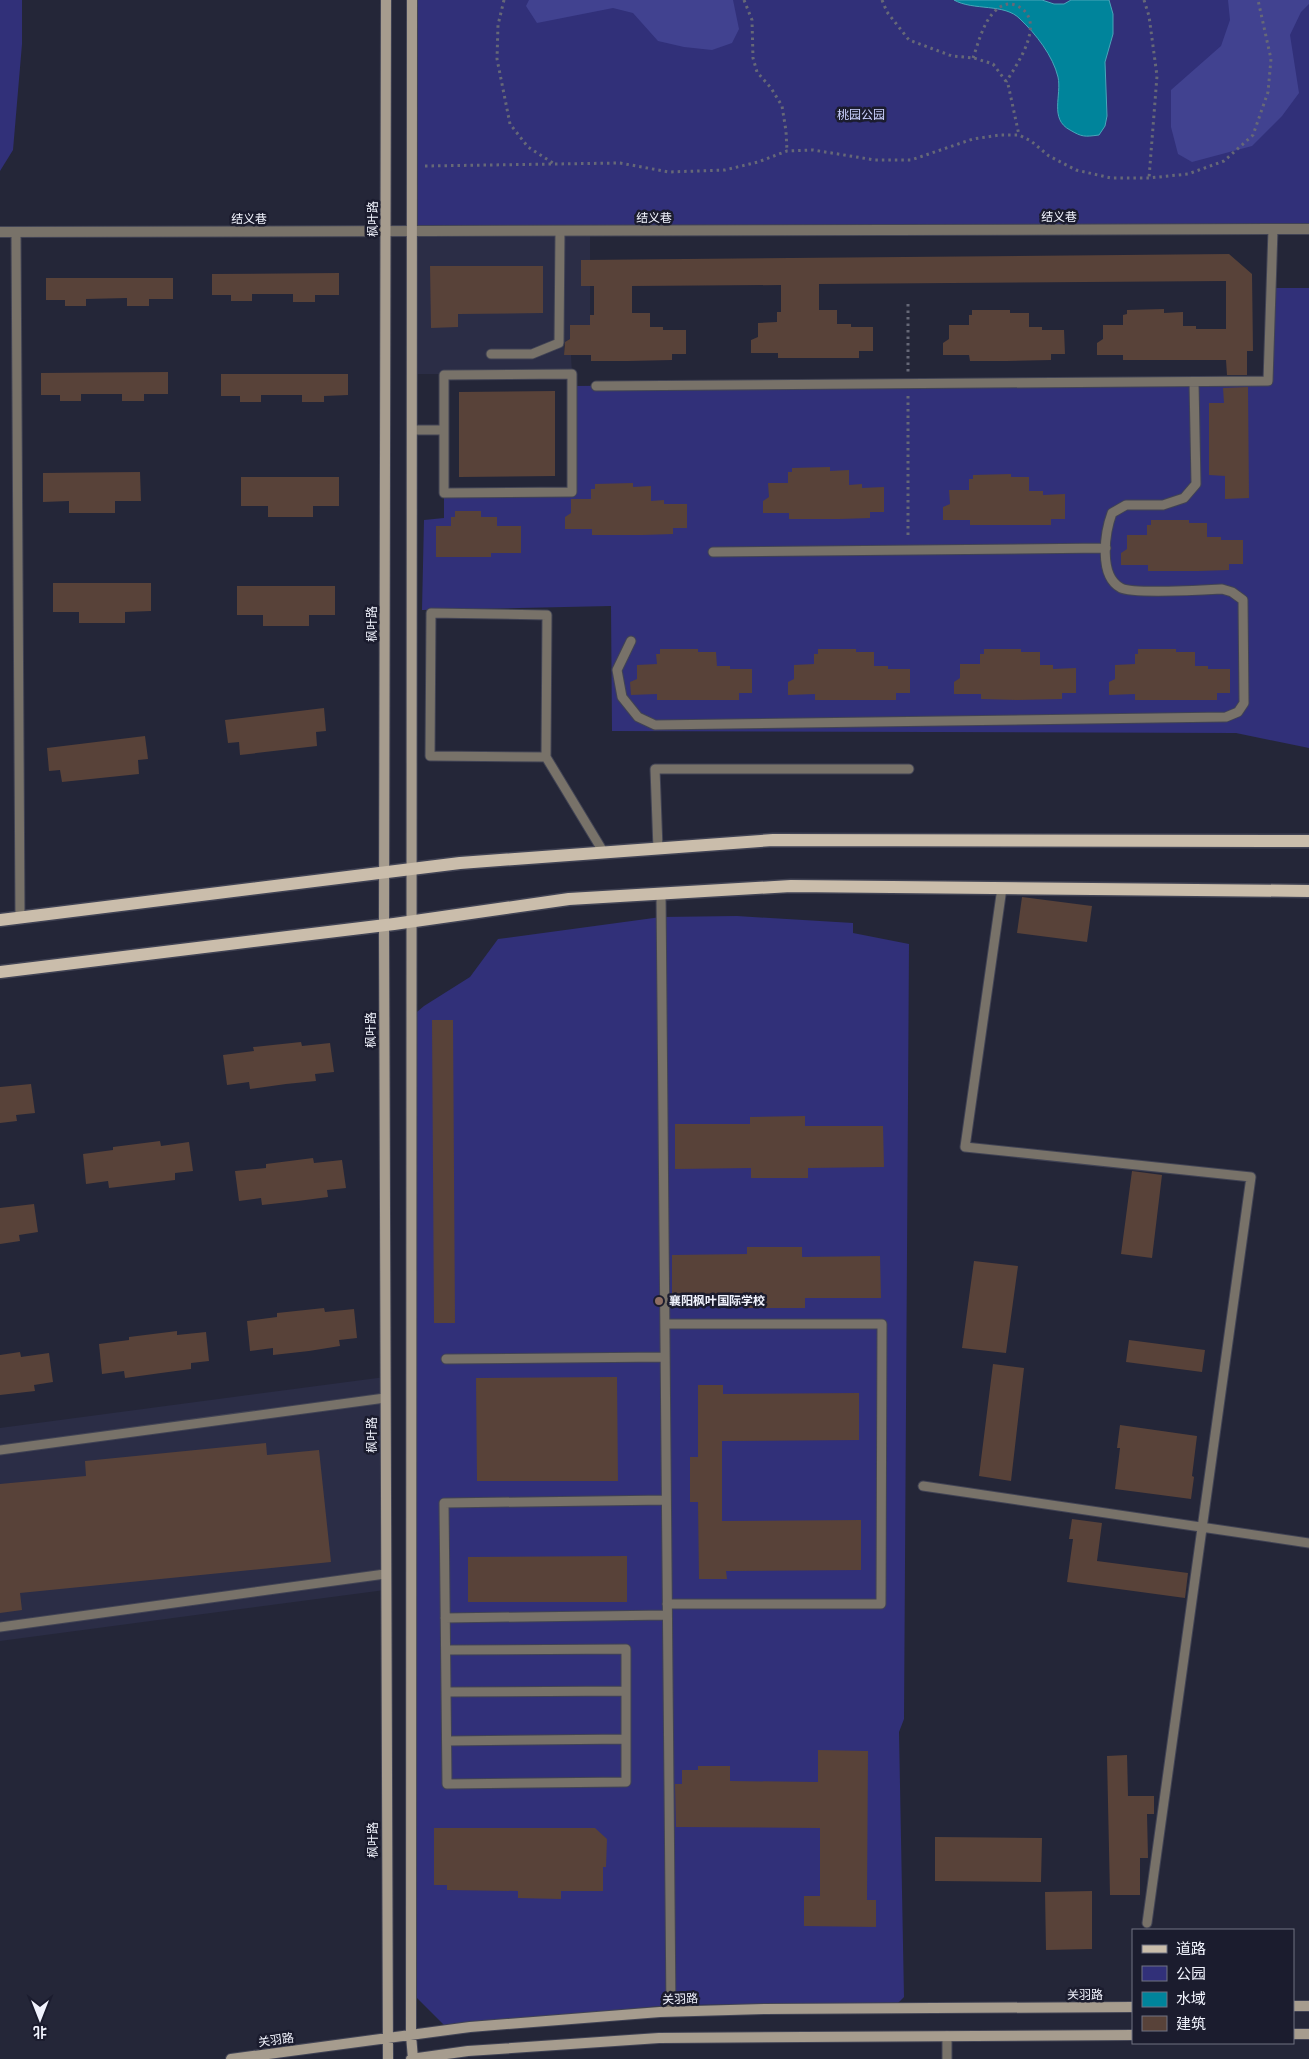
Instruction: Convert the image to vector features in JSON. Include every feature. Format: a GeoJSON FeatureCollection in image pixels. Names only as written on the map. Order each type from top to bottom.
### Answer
{"type":"FeatureCollection","features":[{"type":"Feature","properties":{"kind":"main road"},"geometry":{"type":"LineString","coordinates":[[0,920],[460,863],[773,840],[1309,841]]}},
{"type":"Feature","properties":{"kind":"main road"},"geometry":{"type":"LineString","coordinates":[[0,972],[384,925],[569,899],[791,886],[1309,891]]}},
{"type":"Feature","properties":{"kind":"street","name":"枫叶路"},"geometry":{"type":"LineString","coordinates":[[386,0],[384,925],[386,2038],[388,2059]]}},
{"type":"Feature","properties":{"kind":"street"},"geometry":{"type":"LineString","coordinates":[[412,0],[412,2059],[468,2051],[659,2038],[1132,2035]]}},
{"type":"Feature","properties":{"kind":"street","name":"结义巷"},"geometry":{"type":"LineString","coordinates":[[0,232],[1309,229]]}},
{"type":"Feature","properties":{"kind":"street"},"geometry":{"type":"LineString","coordinates":[[1294,2006],[1309,2006]]}},
{"type":"Feature","properties":{"kind":"street","name":"关羽路"},"geometry":{"type":"LineString","coordinates":[[231,2059],[470,2027],[671,2011],[1132,2007]]}},
{"type":"Feature","properties":{"kind":"street"},"geometry":{"type":"LineString","coordinates":[[1294,2034],[1309,2034]]}},
{"type":"Feature","properties":{"kind":"lane"},"geometry":{"type":"LineString","coordinates":[[596,386],[1268,381],[1273,229]]}},
{"type":"Feature","properties":{"kind":"lane"},"geometry":{"type":"LineString","coordinates":[[491,354],[532,354],[559,343],[560,231]]}},
{"type":"Feature","properties":{"kind":"lane"},"geometry":{"type":"LineString","coordinates":[[16,232],[20,918]]}},
{"type":"Feature","properties":{"kind":"lane"},"geometry":{"type":"LineString","coordinates":[[572,374],[572,492],[444,493],[444,430],[444,375],[572,374]]}},
{"type":"Feature","properties":{"kind":"lane"},"geometry":{"type":"LineString","coordinates":[[631,641],[617,670],[622,697],[638,717],[655,725],[1226,717],[1238,712],[1244,703],[1243,600],[1232,592],[1222,589],[1138,591],[1121,588],[1110,577],[1106,564],[1106,530],[1112,513],[1126,505],[1163,505],[1184,498],[1196,484],[1194,382]]}},
{"type":"Feature","properties":{"kind":"lane"},"geometry":{"type":"LineString","coordinates":[[412,430],[444,430]]}},
{"type":"Feature","properties":{"kind":"lane"},"geometry":{"type":"LineString","coordinates":[[713,552],[1106,548]]}},
{"type":"Feature","properties":{"kind":"lane"},"geometry":{"type":"LineString","coordinates":[[546,757],[430,756],[431,614],[547,615],[546,757],[604,853]]}},
{"type":"Feature","properties":{"kind":"lane"},"geometry":{"type":"LineString","coordinates":[[658,849],[655,769],[909,769]]}},
{"type":"Feature","properties":{"kind":"lane"},"geometry":{"type":"LineString","coordinates":[[1002,888],[965,1147],[1251,1177],[1147,1924]]}},
{"type":"Feature","properties":{"kind":"lane"},"geometry":{"type":"LineString","coordinates":[[660,894],[671,2011]]}},
{"type":"Feature","properties":{"kind":"lane"},"geometry":{"type":"LineString","coordinates":[[665,1324],[882,1324],[881,1604],[667,1604]]}},
{"type":"Feature","properties":{"kind":"lane"},"geometry":{"type":"LineString","coordinates":[[446,1359],[665,1357]]}},
{"type":"Feature","properties":{"kind":"lane"},"geometry":{"type":"LineString","coordinates":[[0,1450],[385,1398]]}},
{"type":"Feature","properties":{"kind":"lane"},"geometry":{"type":"LineString","coordinates":[[923,1486],[1309,1543]]}},
{"type":"Feature","properties":{"kind":"lane"},"geometry":{"type":"LineString","coordinates":[[446,1650],[626,1648],[626,1782],[447,1784],[444,1503],[666,1500]]}},
{"type":"Feature","properties":{"kind":"lane"},"geometry":{"type":"LineString","coordinates":[[0,1627],[385,1574]]}},
{"type":"Feature","properties":{"kind":"lane"},"geometry":{"type":"LineString","coordinates":[[445,1618],[667,1615]]}},
{"type":"Feature","properties":{"kind":"lane"},"geometry":{"type":"LineString","coordinates":[[446,1692],[626,1691]]}},
{"type":"Feature","properties":{"kind":"lane"},"geometry":{"type":"LineString","coordinates":[[447,1741],[626,1739]]}},
{"type":"Feature","properties":{"kind":"lane"},"geometry":{"type":"LineString","coordinates":[[947,2036],[947,2059]]}},
{"type":"Feature","properties":{"kind":"path"},"geometry":{"type":"LineString","coordinates":[[504,0],[498,26],[498,59],[510,124],[528,148],[554,164]]}},
{"type":"Feature","properties":{"kind":"path"},"geometry":{"type":"LineString","coordinates":[[744,0],[752,20],[753,58],[757,72],[772,88],[782,106],[787,151]]}},
{"type":"Feature","properties":{"kind":"path"},"geometry":{"type":"LineString","coordinates":[[882,0],[887,12],[909,40],[952,56],[973,58],[993,64],[1006,82],[1019,135]]}},
{"type":"Feature","properties":{"kind":"path"},"geometry":{"type":"LineString","coordinates":[[1144,0],[1149,16],[1157,76],[1149,178]]}},
{"type":"Feature","properties":{"kind":"path"},"geometry":{"type":"LineString","coordinates":[[412,166],[620,163],[669,172],[725,170],[758,162],[787,151],[813,150],[875,160],[911,160],[973,139],[1000,135],[1019,135],[1031,141],[1048,156],[1076,170],[1111,178],[1149,178],[1188,174],[1224,161],[1253,134],[1268,92],[1271,59],[1258,0]]}},
{"type":"Feature","properties":{"kind":"path"},"geometry":{"type":"LineString","coordinates":[[973,58],[993,13],[1003,5],[1013,4],[1025,10],[1030,21],[1029,38],[1024,53],[1006,82]]}},
{"type":"Feature","properties":{"kind":"path"},"geometry":{"type":"LineString","coordinates":[[908,304],[908,550]]}},
{"type":"Feature","properties":{"kind":"shaded area"},"geometry":{"type":"Polygon","coordinates":[[[529,0],[733,0],[739,29],[732,43],[712,50],[684,47],[658,41],[633,13],[613,8],[537,23],[526,6],[529,0]]]}},
{"type":"Feature","properties":{"kind":"shaded area"},"geometry":{"type":"Polygon","coordinates":[[[1228,0],[1309,0],[1309,4],[1301,12],[1290,35],[1299,93],[1282,116],[1252,146],[1192,162],[1178,154],[1171,127],[1171,90],[1221,46],[1230,20],[1228,0]]]}},
{"type":"Feature","properties":{"kind":"shaded area"},"geometry":{"type":"Polygon","coordinates":[[[412,231],[590,231],[590,325],[564,343],[564,355],[571,355],[572,374],[412,374],[412,231]]]}},
{"type":"Feature","properties":{"kind":"shaded area"},"geometry":{"type":"Polygon","coordinates":[[[385,1377],[385,1590],[0,1641],[0,1428],[385,1377]]]}},
{"type":"Feature","properties":{"kind":"green space"},"geometry":{"type":"Polygon","coordinates":[[[0,0],[22,0],[22,44],[13,150],[0,171],[0,0]]]}},
{"type":"Feature","properties":{"kind":"green space","name":"桃园公园"},"geometry":{"type":"Polygon","coordinates":[[[412,0],[1309,0],[1309,229],[412,231],[412,0]]]}},
{"type":"Feature","properties":{"kind":"green space"},"geometry":{"type":"Polygon","coordinates":[[[1271,288],[1309,288],[1309,748],[1236,733],[612,731],[611,606],[422,610],[424,520],[444,518],[444,493],[572,492],[572,386],[1268,381],[1271,288]]]}},
{"type":"Feature","properties":{"kind":"green space","name":"襄阳枫叶国际学校"},"geometry":{"type":"Polygon","coordinates":[[[737,916],[853,923],[853,933],[909,944],[904,1719],[899,1732],[904,1997],[898,2003],[671,2005],[445,2026],[411,1992],[411,1017],[424,1006],[470,977],[498,939],[661,917],[737,916]]]}},
{"type":"Feature","properties":{"kind":"water"},"geometry":{"type":"Polygon","coordinates":[[[954,0],[1042,0],[1054,4],[1064,4],[1071,0],[1109,0],[1113,14],[1113,34],[1105,62],[1107,116],[1105,126],[1099,135],[1080,135],[1070,130],[1060,120],[1058,113],[1059,84],[1056,69],[1043,46],[1020,19],[1006,11],[970,5],[954,0]]]}},
{"type":"Feature","properties":{"kind":"building"},"geometry":{"type":"Polygon","coordinates":[[[1229,254],[1252,274],[1253,351],[1247,351],[1247,375],[1227,375],[1226,360],[1123,360],[1123,355],[1097,355],[1097,343],[1103,339],[1103,325],[1123,325],[1123,315],[1127,314],[1127,310],[1164,309],[1164,313],[1183,312],[1183,326],[1196,326],[1196,329],[1226,329],[1226,281],[819,284],[819,310],[837,310],[837,324],[851,324],[851,327],[873,327],[873,351],[859,351],[859,358],[778,358],[778,353],[751,353],[751,340],[758,337],[758,323],[777,322],[777,312],[781,312],[781,285],[632,286],[632,313],[650,313],[650,327],[663,327],[663,330],[686,330],[686,354],[672,354],[672,360],[628,361],[591,361],[591,355],[564,355],[565,342],[570,339],[570,325],[590,325],[590,315],[594,315],[594,286],[581,286],[581,260],[1229,254]]]}},
{"type":"Feature","properties":{"kind":"building"},"geometry":{"type":"Polygon","coordinates":[[[430,266],[543,266],[543,313],[458,314],[458,327],[431,328],[430,266]]]}},
{"type":"Feature","properties":{"kind":"building"},"geometry":{"type":"Polygon","coordinates":[[[339,273],[339,295],[315,295],[315,302],[293,302],[293,294],[252,294],[252,301],[231,301],[231,295],[212,295],[212,274],[339,273]]]}},
{"type":"Feature","properties":{"kind":"building"},"geometry":{"type":"Polygon","coordinates":[[[46,278],[173,278],[173,299],[149,299],[149,306],[127,306],[127,298],[86,299],[86,306],[65,306],[65,300],[46,300],[46,278]]]}},
{"type":"Feature","properties":{"kind":"building"},"geometry":{"type":"Polygon","coordinates":[[[972,310],[1010,310],[1010,313],[1029,313],[1029,327],[1042,327],[1042,330],[1064,330],[1065,354],[1051,354],[1051,360],[1006,361],[970,361],[969,355],[943,355],[943,343],[949,339],[949,325],[969,325],[969,315],[972,315],[972,310]]]}},
{"type":"Feature","properties":{"kind":"building"},"geometry":{"type":"Polygon","coordinates":[[[168,372],[168,394],[144,394],[144,401],[122,401],[122,394],[81,394],[81,401],[60,401],[60,395],[41,395],[41,373],[168,372]]]}},
{"type":"Feature","properties":{"kind":"building"},"geometry":{"type":"Polygon","coordinates":[[[221,374],[348,374],[348,395],[324,396],[324,402],[302,402],[302,395],[261,395],[261,402],[240,402],[240,396],[221,396],[221,374]]]}},
{"type":"Feature","properties":{"kind":"building"},"geometry":{"type":"Polygon","coordinates":[[[1248,387],[1249,498],[1225,499],[1225,476],[1209,475],[1209,403],[1224,403],[1223,388],[1248,387]]]}},
{"type":"Feature","properties":{"kind":"building"},"geometry":{"type":"Polygon","coordinates":[[[555,391],[555,476],[459,477],[459,392],[555,391]]]}},
{"type":"Feature","properties":{"kind":"building"},"geometry":{"type":"Polygon","coordinates":[[[830,467],[830,471],[849,470],[849,485],[862,484],[862,488],[884,487],[884,512],[870,512],[870,518],[840,519],[789,519],[789,513],[763,513],[763,501],[769,497],[768,483],[788,483],[788,472],[792,472],[792,468],[830,467]]]}},
{"type":"Feature","properties":{"kind":"building"},"geometry":{"type":"Polygon","coordinates":[[[140,472],[141,501],[115,501],[115,513],[69,513],[69,501],[43,502],[43,473],[140,472]]]}},
{"type":"Feature","properties":{"kind":"building"},"geometry":{"type":"Polygon","coordinates":[[[1011,474],[1011,477],[1029,477],[1029,491],[1043,491],[1043,495],[1065,494],[1065,519],[1051,519],[1051,525],[970,525],[970,520],[943,520],[943,507],[950,504],[949,490],[969,490],[969,479],[973,479],[973,475],[1011,474]]]}},
{"type":"Feature","properties":{"kind":"building"},"geometry":{"type":"Polygon","coordinates":[[[241,477],[339,477],[339,506],[313,506],[313,517],[268,517],[268,506],[241,506],[241,477]]]}},
{"type":"Feature","properties":{"kind":"building"},"geometry":{"type":"Polygon","coordinates":[[[633,483],[633,487],[651,486],[651,501],[664,500],[664,504],[687,504],[687,528],[673,528],[673,534],[643,535],[592,535],[592,529],[565,529],[565,517],[571,513],[571,499],[591,499],[591,489],[595,489],[595,484],[633,483]]]}},
{"type":"Feature","properties":{"kind":"building"},"geometry":{"type":"Polygon","coordinates":[[[455,511],[481,511],[481,517],[497,517],[497,526],[521,526],[521,553],[491,553],[491,557],[436,557],[436,526],[451,526],[451,517],[455,517],[455,511]]]}},
{"type":"Feature","properties":{"kind":"building"},"geometry":{"type":"Polygon","coordinates":[[[1151,520],[1189,520],[1189,523],[1207,523],[1207,537],[1221,537],[1221,540],[1243,540],[1243,564],[1229,564],[1229,570],[1199,571],[1148,571],[1148,565],[1121,565],[1121,553],[1127,549],[1127,535],[1147,535],[1147,525],[1151,525],[1151,520]]]}},
{"type":"Feature","properties":{"kind":"building"},"geometry":{"type":"Polygon","coordinates":[[[53,583],[151,583],[151,611],[125,612],[125,623],[79,623],[79,612],[53,612],[53,583]]]}},
{"type":"Feature","properties":{"kind":"building"},"geometry":{"type":"Polygon","coordinates":[[[237,586],[335,586],[335,615],[309,615],[309,626],[263,626],[263,615],[237,615],[237,586]]]}},
{"type":"Feature","properties":{"kind":"building"},"geometry":{"type":"Polygon","coordinates":[[[660,649],[698,649],[698,652],[716,652],[717,666],[730,666],[730,669],[752,669],[752,693],[739,693],[739,700],[657,700],[657,694],[631,695],[630,682],[637,679],[637,665],[657,664],[656,654],[660,654],[660,649]]]}},
{"type":"Feature","properties":{"kind":"building"},"geometry":{"type":"Polygon","coordinates":[[[818,649],[856,649],[856,652],[874,652],[874,666],[888,666],[888,669],[910,669],[910,693],[896,693],[896,700],[815,700],[815,694],[788,695],[788,682],[794,679],[794,665],[814,664],[814,654],[818,654],[818,649]]]}},
{"type":"Feature","properties":{"kind":"building"},"geometry":{"type":"Polygon","coordinates":[[[984,649],[1021,649],[1021,652],[1040,652],[1040,665],[1053,665],[1053,669],[1076,668],[1076,693],[1062,693],[1062,699],[1017,700],[981,699],[981,694],[954,694],[954,682],[960,678],[960,664],[980,664],[980,654],[984,654],[984,649]]]}},
{"type":"Feature","properties":{"kind":"building"},"geometry":{"type":"Polygon","coordinates":[[[1138,649],[1176,649],[1176,652],[1195,652],[1195,666],[1208,666],[1208,669],[1230,669],[1230,693],[1217,693],[1217,700],[1135,700],[1135,694],[1109,695],[1109,682],[1115,679],[1115,665],[1135,664],[1135,654],[1138,654],[1138,649]]]}},
{"type":"Feature","properties":{"kind":"building"},"geometry":{"type":"Polygon","coordinates":[[[324,708],[326,731],[316,732],[317,746],[240,755],[239,742],[228,743],[225,720],[324,708]]]}},
{"type":"Feature","properties":{"kind":"building"},"geometry":{"type":"Polygon","coordinates":[[[145,736],[148,759],[138,760],[139,774],[62,782],[60,770],[49,771],[47,748],[145,736]]]}},
{"type":"Feature","properties":{"kind":"building"},"geometry":{"type":"Polygon","coordinates":[[[1022,897],[1092,906],[1087,942],[1017,933],[1022,897]]]}},
{"type":"Feature","properties":{"kind":"building"},"geometry":{"type":"Polygon","coordinates":[[[432,1020],[453,1020],[455,1323],[434,1323],[432,1020]]]}},
{"type":"Feature","properties":{"kind":"building"},"geometry":{"type":"Polygon","coordinates":[[[301,1042],[302,1046],[330,1043],[334,1072],[315,1074],[316,1081],[250,1089],[249,1082],[227,1085],[223,1055],[254,1051],[253,1047],[301,1042]]]}},
{"type":"Feature","properties":{"kind":"building"},"geometry":{"type":"Polygon","coordinates":[[[31,1084],[35,1113],[16,1115],[17,1121],[0,1123],[0,1087],[31,1084]]]}},
{"type":"Feature","properties":{"kind":"building"},"geometry":{"type":"Polygon","coordinates":[[[805,1116],[805,1126],[883,1126],[884,1167],[808,1168],[808,1178],[751,1178],[751,1168],[675,1169],[675,1124],[750,1124],[750,1117],[805,1116]]]}},
{"type":"Feature","properties":{"kind":"building"},"geometry":{"type":"Polygon","coordinates":[[[160,1141],[161,1146],[189,1142],[193,1171],[175,1173],[175,1180],[109,1188],[108,1181],[86,1184],[83,1154],[113,1150],[113,1147],[160,1141]]]}},
{"type":"Feature","properties":{"kind":"building"},"geometry":{"type":"Polygon","coordinates":[[[313,1158],[314,1163],[342,1160],[346,1188],[327,1190],[328,1197],[298,1201],[262,1205],[261,1198],[239,1201],[235,1171],[266,1168],[266,1164],[313,1158]]]}},
{"type":"Feature","properties":{"kind":"building"},"geometry":{"type":"Polygon","coordinates":[[[1132,1171],[1162,1175],[1152,1258],[1121,1254],[1132,1171]]]}},
{"type":"Feature","properties":{"kind":"building"},"geometry":{"type":"Polygon","coordinates":[[[34,1204],[38,1232],[19,1235],[20,1241],[0,1244],[0,1208],[34,1204]]]}},
{"type":"Feature","properties":{"kind":"building"},"geometry":{"type":"Polygon","coordinates":[[[747,1247],[802,1247],[802,1257],[880,1256],[881,1298],[805,1298],[805,1308],[748,1308],[748,1298],[672,1299],[672,1255],[747,1254],[747,1247]]]}},
{"type":"Feature","properties":{"kind":"building"},"geometry":{"type":"Polygon","coordinates":[[[974,1261],[1018,1266],[1006,1353],[962,1348],[974,1261]]]}},
{"type":"Feature","properties":{"kind":"building"},"geometry":{"type":"Polygon","coordinates":[[[324,1308],[325,1312],[354,1309],[357,1338],[339,1340],[340,1346],[309,1351],[273,1355],[273,1348],[250,1351],[247,1321],[277,1317],[277,1313],[324,1308]]]}},
{"type":"Feature","properties":{"kind":"building"},"geometry":{"type":"Polygon","coordinates":[[[177,1331],[177,1335],[206,1332],[209,1361],[191,1363],[191,1369],[125,1378],[124,1371],[102,1374],[99,1344],[129,1340],[129,1337],[177,1331]]]}},
{"type":"Feature","properties":{"kind":"building"},"geometry":{"type":"Polygon","coordinates":[[[1129,1340],[1205,1350],[1202,1372],[1126,1362],[1129,1340]]]}},
{"type":"Feature","properties":{"kind":"building"},"geometry":{"type":"Polygon","coordinates":[[[20,1352],[21,1357],[49,1353],[53,1382],[34,1385],[35,1391],[0,1395],[0,1355],[20,1352]]]}},
{"type":"Feature","properties":{"kind":"building"},"geometry":{"type":"Polygon","coordinates":[[[993,1364],[1024,1368],[1011,1481],[979,1476],[993,1364]]]}},
{"type":"Feature","properties":{"kind":"building"},"geometry":{"type":"Polygon","coordinates":[[[617,1377],[618,1481],[477,1481],[476,1378],[617,1377]]]}},
{"type":"Feature","properties":{"kind":"building"},"geometry":{"type":"Polygon","coordinates":[[[698,1385],[723,1385],[723,1394],[859,1393],[859,1440],[722,1441],[722,1521],[861,1520],[861,1570],[726,1571],[727,1579],[699,1579],[698,1502],[690,1502],[690,1457],[698,1457],[698,1385]]]}},
{"type":"Feature","properties":{"kind":"building"},"geometry":{"type":"Polygon","coordinates":[[[1120,1425],[1197,1436],[1191,1499],[1115,1489],[1120,1448],[1117,1448],[1120,1425]]]}},
{"type":"Feature","properties":{"kind":"building"},"geometry":{"type":"Polygon","coordinates":[[[266,1443],[267,1455],[319,1450],[331,1562],[20,1593],[22,1610],[0,1613],[0,1484],[86,1476],[85,1461],[266,1443]]]}},
{"type":"Feature","properties":{"kind":"building"},"geometry":{"type":"Polygon","coordinates":[[[1072,1519],[1102,1523],[1097,1561],[1188,1573],[1185,1598],[1067,1582],[1073,1539],[1069,1539],[1072,1519]]]}},
{"type":"Feature","properties":{"kind":"building"},"geometry":{"type":"Polygon","coordinates":[[[627,1556],[627,1602],[468,1602],[468,1557],[627,1556]]]}},
{"type":"Feature","properties":{"kind":"building"},"geometry":{"type":"Polygon","coordinates":[[[818,1750],[868,1751],[867,1900],[876,1900],[876,1927],[804,1926],[804,1896],[820,1896],[820,1828],[676,1827],[675,1784],[682,1784],[682,1770],[698,1770],[698,1766],[730,1766],[730,1781],[818,1782],[818,1750]]]}},
{"type":"Feature","properties":{"kind":"building"},"geometry":{"type":"Polygon","coordinates":[[[1127,1755],[1128,1796],[1154,1796],[1154,1814],[1147,1814],[1148,1858],[1140,1858],[1140,1895],[1110,1895],[1107,1756],[1127,1755]]]}},
{"type":"Feature","properties":{"kind":"building"},"geometry":{"type":"Polygon","coordinates":[[[434,1828],[595,1828],[607,1839],[606,1867],[603,1867],[603,1891],[561,1891],[561,1899],[518,1898],[518,1891],[447,1890],[447,1885],[434,1885],[434,1828]]]}},
{"type":"Feature","properties":{"kind":"building"},"geometry":{"type":"Polygon","coordinates":[[[935,1837],[1042,1838],[1041,1882],[935,1881],[935,1837]]]}},
{"type":"Feature","properties":{"kind":"building"},"geometry":{"type":"Polygon","coordinates":[[[1092,1891],[1092,1949],[1046,1950],[1045,1892],[1092,1891]]]}},
{"type":"Feature","properties":{"kind":"place","name":"襄阳枫叶国际学校"},"geometry":{"type":"Point","coordinates":[659,1301]}}]}
